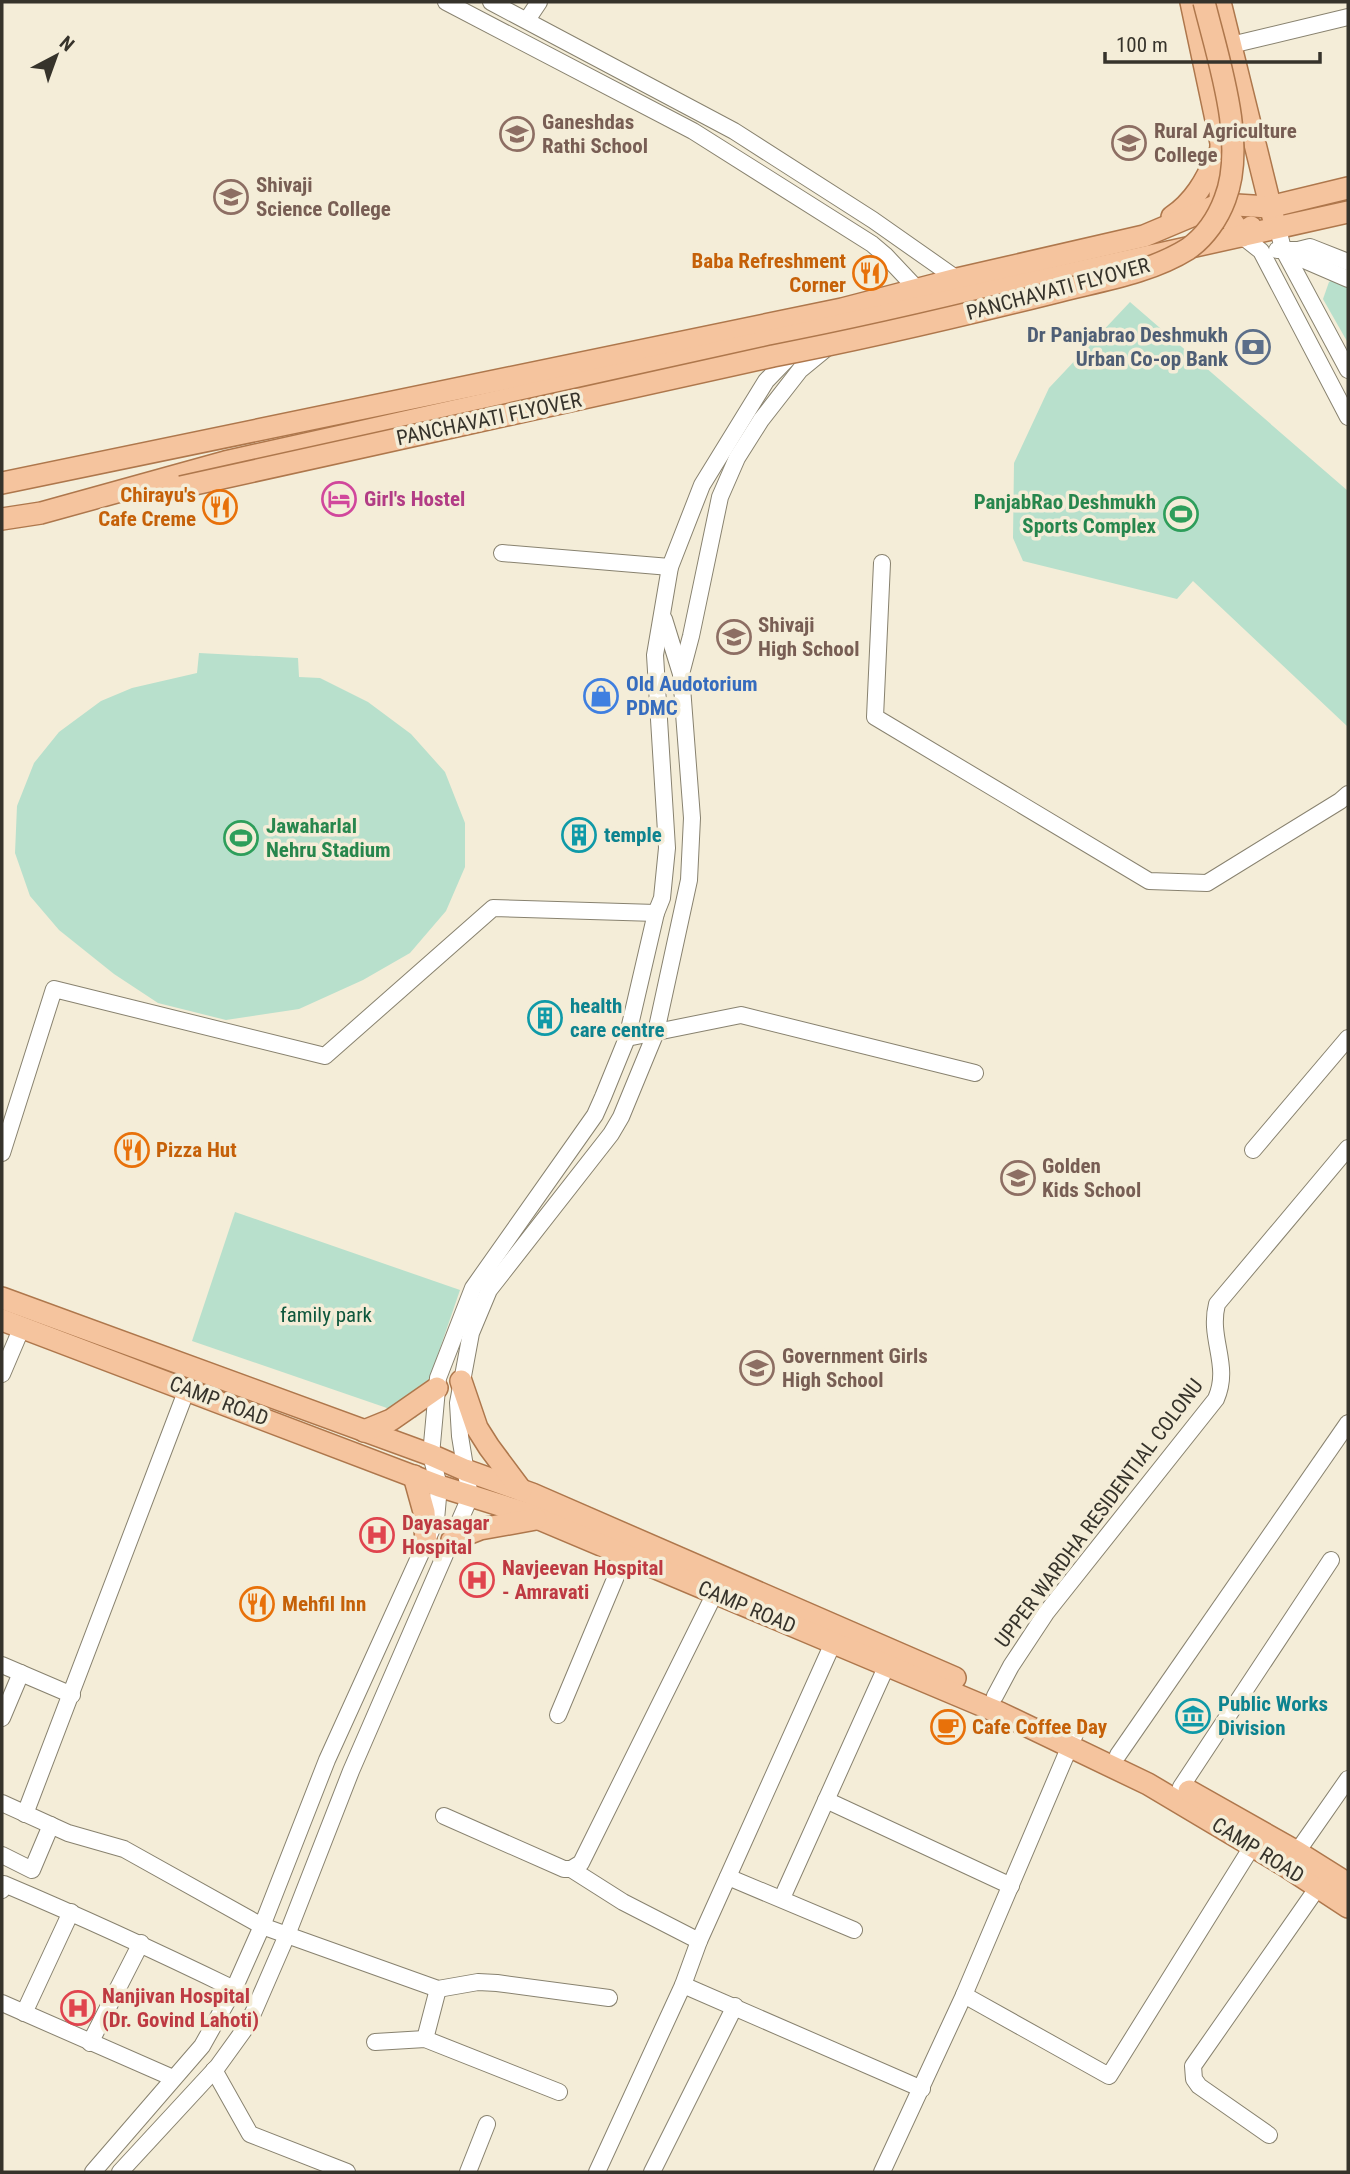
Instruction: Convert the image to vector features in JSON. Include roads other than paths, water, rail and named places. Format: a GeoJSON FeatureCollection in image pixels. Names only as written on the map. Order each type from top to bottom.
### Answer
{"type":"FeatureCollection","features":[{"type":"Feature","properties":{"kind":"main road"},"geometry":{"type":"LineString","coordinates":[[1191,2],[1221,143],[1220,204]]}},
{"type":"Feature","properties":{"kind":"main road","name":"PANCHAVATI FLYOVER"},"geometry":{"type":"LineString","coordinates":[[145,485],[181,487],[773,356],[824,338],[1142,270],[1187,249],[1206,234],[1225,199],[1233,168],[1234,146],[1224,88],[1204,2]]}},
{"type":"Feature","properties":{"kind":"main road"},"geometry":{"type":"LineString","coordinates":[[1220,2],[1231,45],[1255,222]]}},
{"type":"Feature","properties":{"kind":"main road"},"geometry":{"type":"LineString","coordinates":[[1144,236],[1184,209],[1206,181],[1221,143]]}},
{"type":"Feature","properties":{"kind":"main road"},"geometry":{"type":"LineString","coordinates":[[2,483],[842,309],[922,299],[970,298],[1255,222],[1348,188]]}},
{"type":"Feature","properties":{"kind":"main road"},"geometry":{"type":"LineString","coordinates":[[1220,204],[1255,222],[1286,243]]}},
{"type":"Feature","properties":{"kind":"main road"},"geometry":{"type":"LineString","coordinates":[[1220,204],[1255,222],[1286,243]]}},
{"type":"Feature","properties":{"kind":"main road"},"geometry":{"type":"LineString","coordinates":[[2,519],[41,513],[225,462],[824,338],[922,299],[957,279],[1144,236],[1220,204]]}},
{"type":"Feature","properties":{"kind":"main road"},"geometry":{"type":"LineString","coordinates":[[1286,243],[1348,212]]}},
{"type":"Feature","properties":{"kind":"main road","name":"CAMP ROAD"},"geometry":{"type":"LineString","coordinates":[[2,1298],[365,1430],[521,1490],[995,1696],[1149,1784],[1257,1839],[1297,1852],[1348,1884]]}},
{"type":"Feature","properties":{"kind":"main road","name":"CAMP ROAD"},"geometry":{"type":"LineString","coordinates":[[2,1320],[439,1486],[538,1518],[1000,1713],[1118,1755],[1181,1787],[1257,1839],[1318,1888],[1348,1907]]}},
{"type":"Feature","properties":{"kind":"main road"},"geometry":{"type":"LineString","coordinates":[[461,1381],[477,1428],[521,1490]]}},
{"type":"Feature","properties":{"kind":"main road"},"geometry":{"type":"LineString","coordinates":[[365,1430],[400,1415],[437,1388]]}},
{"type":"Feature","properties":{"kind":"main road"},"geometry":{"type":"LineString","coordinates":[[414,1476],[424,1513],[426,1542]]}},
{"type":"Feature","properties":{"kind":"main road"},"geometry":{"type":"LineString","coordinates":[[452,1540],[487,1527],[538,1518]]}},
{"type":"Feature","properties":{"kind":"street"},"geometry":{"type":"LineString","coordinates":[[446,2],[693,131],[873,244],[886,255],[922,299]]}},
{"type":"Feature","properties":{"kind":"street"},"geometry":{"type":"LineString","coordinates":[[491,2],[734,131],[873,220],[957,279],[970,298]]}},
{"type":"Feature","properties":{"kind":"street"},"geometry":{"type":"LineString","coordinates":[[527,20],[539,2]]}},
{"type":"Feature","properties":{"kind":"street"},"geometry":{"type":"LineString","coordinates":[[1231,45],[1348,17]]}},
{"type":"Feature","properties":{"kind":"street"},"geometry":{"type":"LineString","coordinates":[[598,81],[607,63]]}},
{"type":"Feature","properties":{"kind":"street"},"geometry":{"type":"LineString","coordinates":[[1255,222],[1261,251],[1348,417]]}},
{"type":"Feature","properties":{"kind":"street"},"geometry":{"type":"LineString","coordinates":[[1261,251],[1286,243],[1310,247],[1348,262]]}},
{"type":"Feature","properties":{"kind":"street"},"geometry":{"type":"LineString","coordinates":[[1286,243],[1304,260],[1348,279]]}},
{"type":"Feature","properties":{"kind":"street"},"geometry":{"type":"LineString","coordinates":[[1286,243],[1348,370]]}},
{"type":"Feature","properties":{"kind":"street"},"geometry":{"type":"LineString","coordinates":[[93,2172],[202,2046],[234,1989],[262,1926],[327,1760],[436,1520],[439,1486],[431,1455],[438,1377],[472,1288],[594,1115],[627,1038],[656,913],[662,898],[667,848],[655,655],[670,567],[702,485],[766,381],[824,338],[842,309]]}},
{"type":"Feature","properties":{"kind":"street","name":"PANCHAVATI FLYOVER"},"geometry":{"type":"LineString","coordinates":[[681,674],[720,497],[737,458],[761,420],[824,338]]}},
{"type":"Feature","properties":{"kind":"street"},"geometry":{"type":"LineString","coordinates":[[502,553],[670,567]]}},
{"type":"Feature","properties":{"kind":"street"},"geometry":{"type":"LineString","coordinates":[[883,563],[875,717],[1149,881],[1207,883],[1348,794]]}},
{"type":"Feature","properties":{"kind":"street"},"geometry":{"type":"LineString","coordinates":[[120,2172],[214,2070],[244,2030],[254,2011],[287,1935],[351,1771],[470,1497],[460,1436],[458,1403],[471,1333],[489,1290],[611,1134],[621,1117],[656,1032],[691,866],[692,818],[681,674],[663,617]]}},
{"type":"Feature","properties":{"kind":"street"},"geometry":{"type":"LineString","coordinates":[[2,1153],[54,989],[325,1056],[493,908],[656,913]]}},
{"type":"Feature","properties":{"kind":"street"},"geometry":{"type":"LineString","coordinates":[[627,1038],[741,1015],[975,1073]]}},
{"type":"Feature","properties":{"kind":"street"},"geometry":{"type":"LineString","coordinates":[[1253,1150],[1348,1038]]}},
{"type":"Feature","properties":{"kind":"street","name":"UPPER WARDHA RESIDENTIAL COLONU"},"geometry":{"type":"LineString","coordinates":[[995,1696],[1046,1613],[1216,1399],[1222,1379],[1222,1366],[1214,1335],[1217,1304],[1348,1148]]}},
{"type":"Feature","properties":{"kind":"street"},"geometry":{"type":"LineString","coordinates":[[2,1374],[22,1327]]}},
{"type":"Feature","properties":{"kind":"street"},"geometry":{"type":"LineString","coordinates":[[25,1814],[187,1389]]}},
{"type":"Feature","properties":{"kind":"street"},"geometry":{"type":"LineString","coordinates":[[1118,1755],[1348,1423]]}},
{"type":"Feature","properties":{"kind":"street"},"geometry":{"type":"LineString","coordinates":[[558,1714],[625,1555]]}},
{"type":"Feature","properties":{"kind":"street"},"geometry":{"type":"LineString","coordinates":[[1181,1787],[1331,1560]]}},
{"type":"Feature","properties":{"kind":"street"},"geometry":{"type":"LineString","coordinates":[[444,1816],[564,1869],[581,1863],[715,1593]]}},
{"type":"Feature","properties":{"kind":"street"},"geometry":{"type":"LineString","coordinates":[[597,2172],[683,1985],[699,1941],[833,1643]]}},
{"type":"Feature","properties":{"kind":"street"},"geometry":{"type":"LineString","coordinates":[[2,1665],[72,1695]]}},
{"type":"Feature","properties":{"kind":"street"},"geometry":{"type":"LineString","coordinates":[[782,1898],[887,1665]]}},
{"type":"Feature","properties":{"kind":"street"},"geometry":{"type":"LineString","coordinates":[[2,1718],[21,1673]]}},
{"type":"Feature","properties":{"kind":"street"},"geometry":{"type":"LineString","coordinates":[[882,2172],[964,1995],[1073,1740]]}},
{"type":"Feature","properties":{"kind":"street"},"geometry":{"type":"LineString","coordinates":[[1297,1852],[1348,1779]]}},
{"type":"Feature","properties":{"kind":"street"},"geometry":{"type":"LineString","coordinates":[[826,1800],[1011,1886]]}},
{"type":"Feature","properties":{"kind":"street"},"geometry":{"type":"LineString","coordinates":[[2,1803],[68,1833],[124,1849],[262,1926],[438,1989],[478,1982],[609,1998]]}},
{"type":"Feature","properties":{"kind":"street"},"geometry":{"type":"LineString","coordinates":[[2,1855],[32,1870],[51,1825]]}},
{"type":"Feature","properties":{"kind":"street"},"geometry":{"type":"LineString","coordinates":[[964,1995],[1109,2076],[1257,1839]]}},
{"type":"Feature","properties":{"kind":"street"},"geometry":{"type":"LineString","coordinates":[[571,1868],[623,1902],[699,1941]]}},
{"type":"Feature","properties":{"kind":"street"},"geometry":{"type":"LineString","coordinates":[[728,1877],[854,1930]]}},
{"type":"Feature","properties":{"kind":"street"},"geometry":{"type":"LineString","coordinates":[[2,1890],[4,1884],[71,1912],[234,1989]]}},
{"type":"Feature","properties":{"kind":"street"},"geometry":{"type":"LineString","coordinates":[[1269,2135],[1199,2086],[1192,2073],[1193,2066],[1318,1888]]}},
{"type":"Feature","properties":{"kind":"street"},"geometry":{"type":"LineString","coordinates":[[24,2014],[71,1912]]}},
{"type":"Feature","properties":{"kind":"street"},"geometry":{"type":"LineString","coordinates":[[90,2043],[141,1944]]}},
{"type":"Feature","properties":{"kind":"street"},"geometry":{"type":"LineString","coordinates":[[683,1985],[922,2089]]}},
{"type":"Feature","properties":{"kind":"street"},"geometry":{"type":"LineString","coordinates":[[425,2039],[438,1989]]}},
{"type":"Feature","properties":{"kind":"street"},"geometry":{"type":"LineString","coordinates":[[2,2003],[173,2078]]}},
{"type":"Feature","properties":{"kind":"street"},"geometry":{"type":"LineString","coordinates":[[652,2172],[735,2006]]}},
{"type":"Feature","properties":{"kind":"street"},"geometry":{"type":"LineString","coordinates":[[375,2042],[425,2039],[559,2092]]}},
{"type":"Feature","properties":{"kind":"street"},"geometry":{"type":"LineString","coordinates":[[214,2070],[250,2134],[347,2172]]}},
{"type":"Feature","properties":{"kind":"street"},"geometry":{"type":"LineString","coordinates":[[468,2172],[486,2124]]}},
{"type":"Feature","properties":{"kind":"place","name":"Ganeshdas Rathi School"},"geometry":{"type":"Point","coordinates":[517,134]}},
{"type":"Feature","properties":{"kind":"place","name":"Rural Agriculture College"},"geometry":{"type":"Point","coordinates":[1129,143]}},
{"type":"Feature","properties":{"kind":"place","name":"Shivaji Science College"},"geometry":{"type":"Point","coordinates":[231,197]}},
{"type":"Feature","properties":{"kind":"place","name":"Baba Refreshment Corner"},"geometry":{"type":"Point","coordinates":[870,273]}},
{"type":"Feature","properties":{"kind":"place","name":"Dr Panjabrao Deshmukh Urban Co-op Bank"},"geometry":{"type":"Point","coordinates":[1253,347]}},
{"type":"Feature","properties":{"kind":"place","name":"Girl's Hostel"},"geometry":{"type":"Point","coordinates":[339,499]}},
{"type":"Feature","properties":{"kind":"place","name":"Chirayu's Cafe Creme"},"geometry":{"type":"Point","coordinates":[220,507]}},
{"type":"Feature","properties":{"kind":"place","name":"PanjabRao Deshmukh Sports Complex"},"geometry":{"type":"Point","coordinates":[1181,514]}},
{"type":"Feature","properties":{"kind":"place","name":"Shivaji High School"},"geometry":{"type":"Point","coordinates":[734,637]}},
{"type":"Feature","properties":{"kind":"place","name":"Old Audotorium PDMC"},"geometry":{"type":"Point","coordinates":[601,696]}},
{"type":"Feature","properties":{"kind":"place","name":"temple"},"geometry":{"type":"Point","coordinates":[579,835]}},
{"type":"Feature","properties":{"kind":"place","name":"Jawaharlal Nehru Stadium"},"geometry":{"type":"Point","coordinates":[241,838]}},
{"type":"Feature","properties":{"kind":"place","name":"health care centre"},"geometry":{"type":"Point","coordinates":[545,1018]}},
{"type":"Feature","properties":{"kind":"place","name":"Pizza Hut"},"geometry":{"type":"Point","coordinates":[132,1150]}},
{"type":"Feature","properties":{"kind":"place","name":"Golden Kids School"},"geometry":{"type":"Point","coordinates":[1018,1178]}},
{"type":"Feature","properties":{"kind":"place","name":"Government Girls High School"},"geometry":{"type":"Point","coordinates":[757,1368]}},
{"type":"Feature","properties":{"kind":"place","name":"Dayasagar Hospital"},"geometry":{"type":"Point","coordinates":[377,1535]}},
{"type":"Feature","properties":{"kind":"place","name":"Navjeevan Hospital - Amravati"},"geometry":{"type":"Point","coordinates":[477,1580]}},
{"type":"Feature","properties":{"kind":"place","name":"Mehfil Inn"},"geometry":{"type":"Point","coordinates":[257,1604]}},
{"type":"Feature","properties":{"kind":"place","name":"Public Works Division"},"geometry":{"type":"Point","coordinates":[1193,1716]}},
{"type":"Feature","properties":{"kind":"place","name":"Cafe Coffee Day"},"geometry":{"type":"Point","coordinates":[948,1727]}},
{"type":"Feature","properties":{"kind":"place","name":"Nanjivan Hospital (Dr. Govind Lahoti)"},"geometry":{"type":"Point","coordinates":[78,2008]}},
{"type":"Feature","properties":{"kind":"park label","name":"family park"},"geometry":{"type":"Point","coordinates":[326,1315]}}]}
